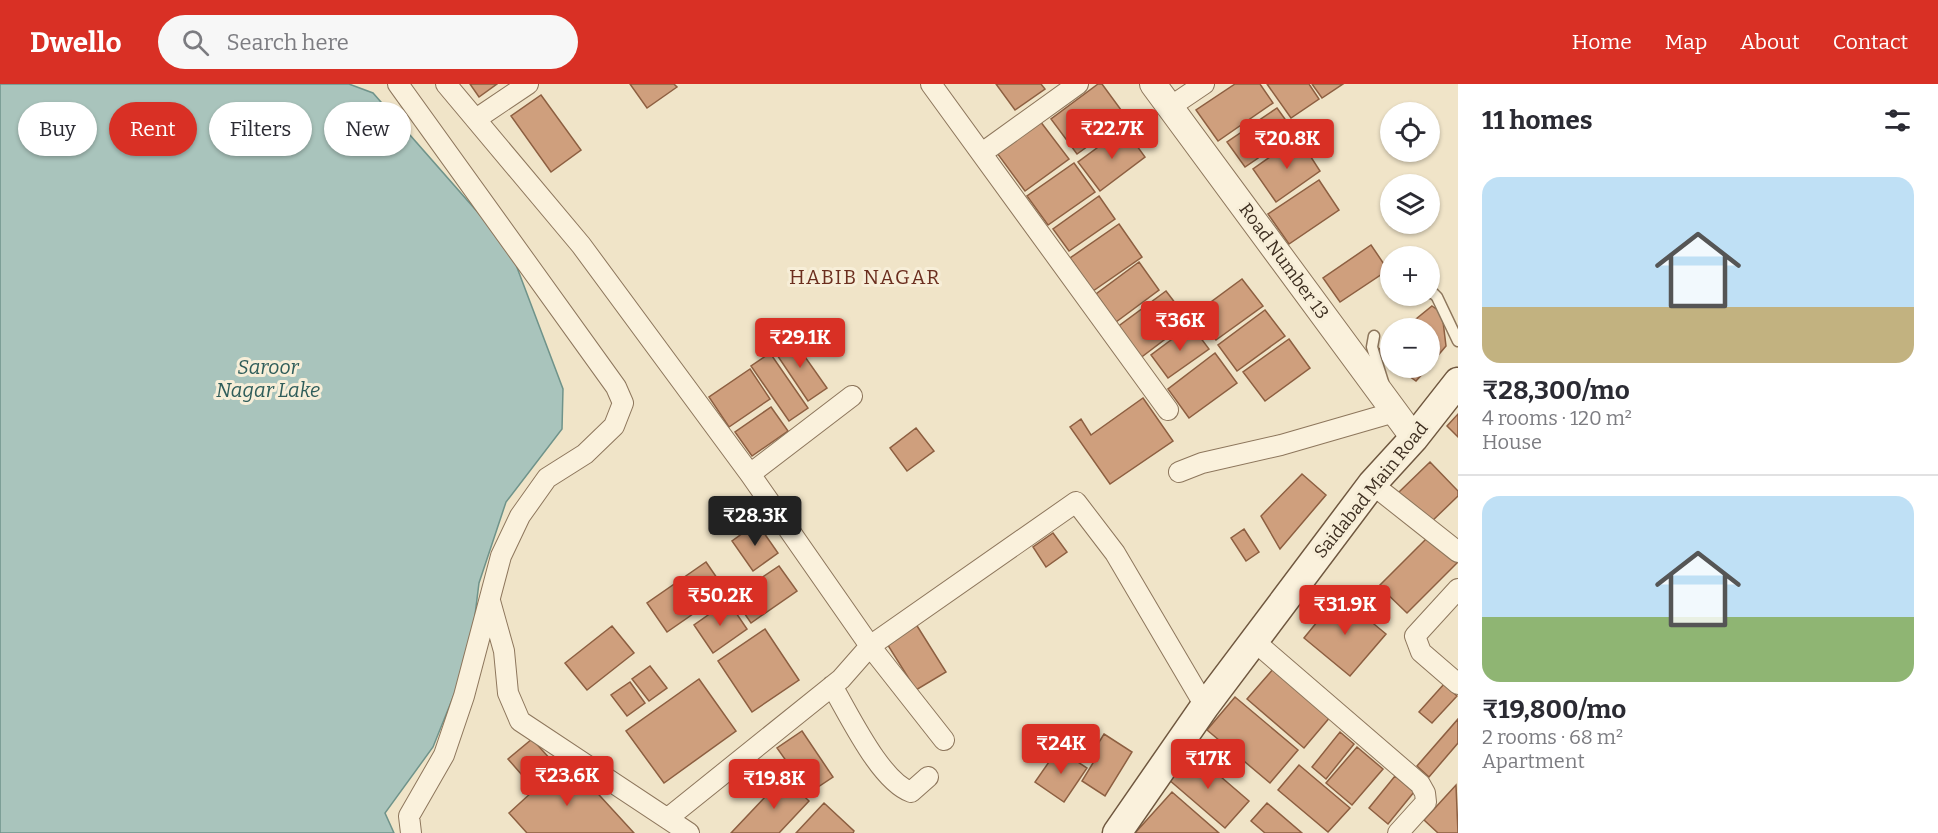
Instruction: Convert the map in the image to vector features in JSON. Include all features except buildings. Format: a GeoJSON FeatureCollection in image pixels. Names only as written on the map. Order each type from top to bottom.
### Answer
{"type":"FeatureCollection","features":[{"type":"Feature","properties":{"kind":"main road","name":"Saidabad Main Road"},"geometry":{"type":"LineString","coordinates":[[1117,833],[1205,706],[1372,484],[1414,438],[1458,382]]}},
{"type":"Feature","properties":{"kind":"street"},"geometry":{"type":"LineString","coordinates":[[398,84],[616,387],[623,404],[614,426],[585,454],[548,478],[519,516],[501,556],[464,696],[444,755],[409,816],[411,833]]}},
{"type":"Feature","properties":{"kind":"street"},"geometry":{"type":"LineString","coordinates":[[446,84],[581,245],[750,474],[870,646],[944,740]]}},
{"type":"Feature","properties":{"kind":"street"},"geometry":{"type":"LineString","coordinates":[[476,119],[528,84]]}},
{"type":"Feature","properties":{"kind":"street"},"geometry":{"type":"LineString","coordinates":[[931,84],[1168,410]]}},
{"type":"Feature","properties":{"kind":"street"},"geometry":{"type":"LineString","coordinates":[[982,153],[1077,84]]}},
{"type":"Feature","properties":{"kind":"street","name":"Road Number 13"},"geometry":{"type":"LineString","coordinates":[[1153,84],[1414,438]]}},
{"type":"Feature","properties":{"kind":"street"},"geometry":{"type":"LineString","coordinates":[[1170,107],[1204,84]]}},
{"type":"Feature","properties":{"kind":"street"},"geometry":{"type":"LineString","coordinates":[[750,474],[852,396]]}},
{"type":"Feature","properties":{"kind":"street"},"geometry":{"type":"LineString","coordinates":[[1179,472],[1202,463],[1281,445],[1393,409]]}},
{"type":"Feature","properties":{"kind":"street"},"geometry":{"type":"LineString","coordinates":[[1372,484],[1458,552]]}},
{"type":"Feature","properties":{"kind":"street"},"geometry":{"type":"LineString","coordinates":[[668,818],[832,686],[870,646],[1076,502],[1115,553],[1205,706]]}},
{"type":"Feature","properties":{"kind":"street"},"geometry":{"type":"LineString","coordinates":[[1458,589],[1415,636],[1422,652],[1458,684]]}},
{"type":"Feature","properties":{"kind":"street"},"geometry":{"type":"LineString","coordinates":[[489,600],[504,651],[508,693],[520,721],[689,833]]}},
{"type":"Feature","properties":{"kind":"street"},"geometry":{"type":"LineString","coordinates":[[1254,641],[1420,784],[1425,793],[1426,802],[1398,833]]}},
{"type":"Feature","properties":{"kind":"street"},"geometry":{"type":"LineString","coordinates":[[832,686],[871,754],[881,767],[908,791],[915,791],[928,777]]}},
{"type":"Feature","properties":{"kind":"lane"},"geometry":{"type":"LineString","coordinates":[[1440,303],[1458,341]]}},
{"type":"Feature","properties":{"kind":"lane"},"geometry":{"type":"LineString","coordinates":[[1374,336],[1372,347],[1393,409]]}},
{"type":"Feature","properties":{"kind":"water","name":"Saroor Nagar Lake"},"geometry":{"type":"Polygon","coordinates":[[[0,84],[349,84],[373,93],[381,102],[324,102],[324,156],[411,156],[411,136],[510,249],[563,389],[562,429],[506,502],[479,583],[470,655],[433,747],[385,813],[394,833],[0,833],[0,84]]]}},
{"type":"Feature","properties":{"kind":"district","name":"HABIB NAGAR"},"geometry":{"type":"Point","coordinates":[865,277]}}]}
